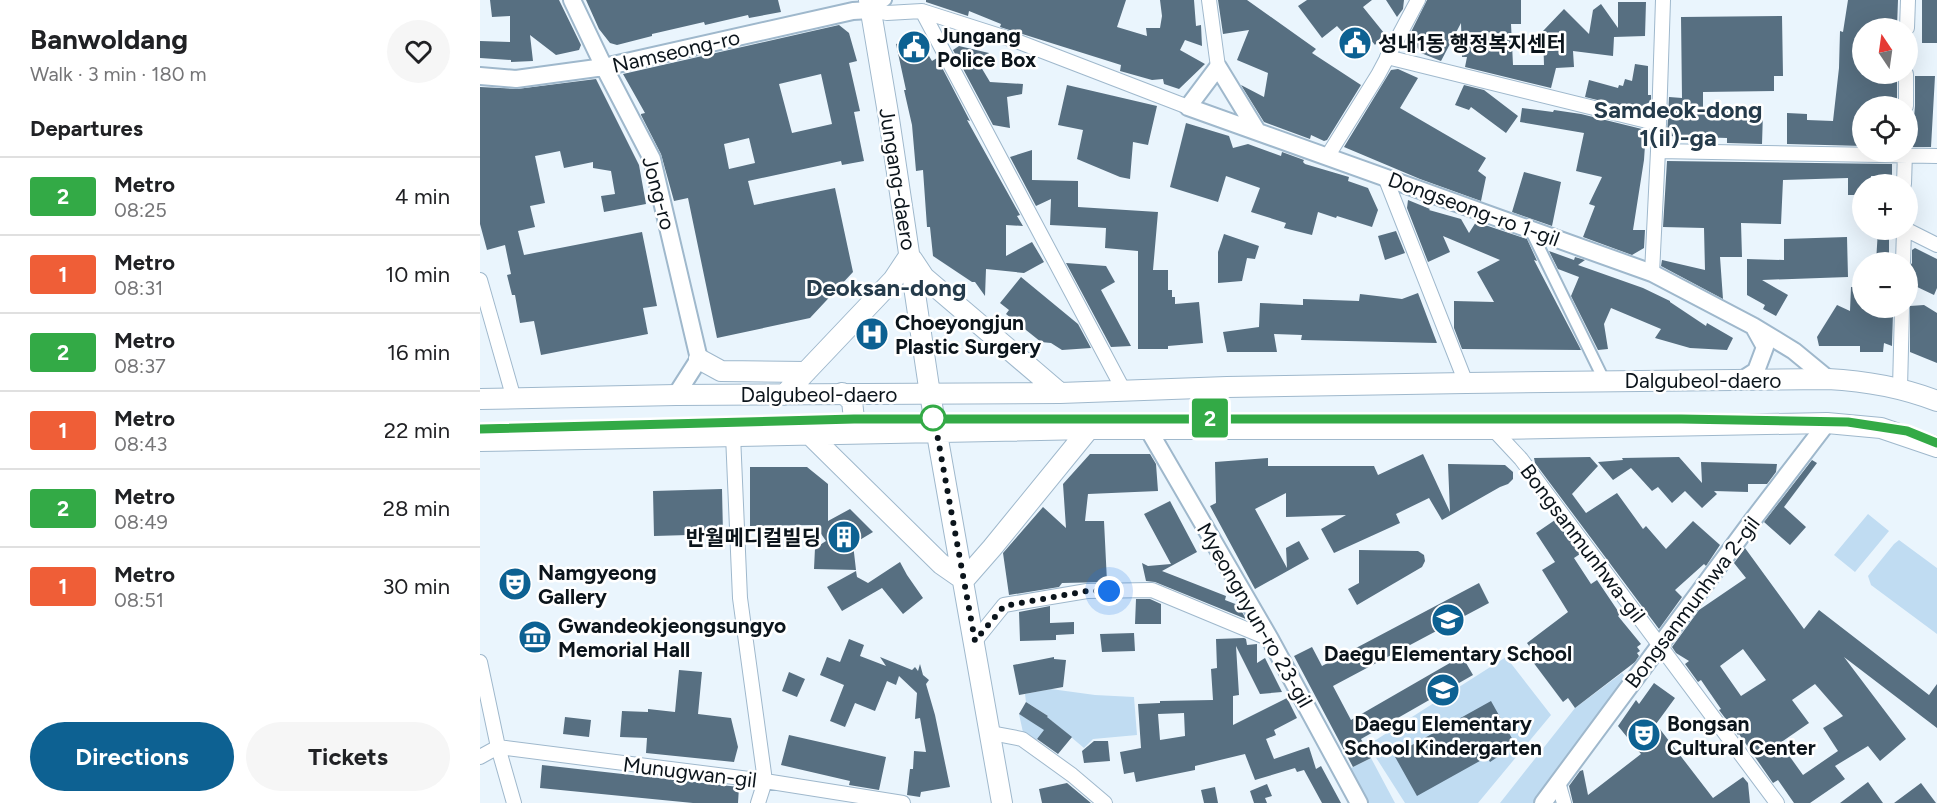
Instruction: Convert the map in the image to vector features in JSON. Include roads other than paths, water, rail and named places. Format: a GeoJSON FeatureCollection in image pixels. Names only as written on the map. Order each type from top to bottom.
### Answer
{"type":"FeatureCollection","features":[{"type":"Feature","properties":{"kind":"main road","name":"Jungang-daero"},"geometry":{"type":"LineString","coordinates":[[875,3],[930,394],[1002,803]]}},
{"type":"Feature","properties":{"kind":"main road"},"geometry":{"type":"LineString","coordinates":[[784,395],[893,280],[909,256],[924,277],[1060,393]]}},
{"type":"Feature","properties":{"kind":"main road"},"geometry":{"type":"LineString","coordinates":[[699,359],[721,371],[806,372]]}},
{"type":"Feature","properties":{"kind":"main road","name":"Dalgubeol-daero"},"geometry":{"type":"LineString","coordinates":[[480,399],[842,393],[1060,393],[1604,380],[1828,379],[1859,380],[1899,388],[1937,401]]}},
{"type":"Feature","properties":{"kind":"main road"},"geometry":{"type":"LineString","coordinates":[[838,433],[850,429],[854,419],[852,401],[842,393]]}},
{"type":"Feature","properties":{"kind":"main road","name":"Dalgubeol-daero"},"geometry":{"type":"LineString","coordinates":[[480,441],[1089,429],[1493,429],[1827,423],[1881,428],[1937,447]]}},
{"type":"Feature","properties":{"kind":"main road"},"geometry":{"type":"LineString","coordinates":[[809,434],[941,564],[964,580],[993,548],[1089,429]]}},
{"type":"Feature","properties":{"kind":"street","name":"Jong-ro"},"geometry":{"type":"LineString","coordinates":[[572,0],[604,68],[652,159],[699,359]]}},
{"type":"Feature","properties":{"kind":"street"},"geometry":{"type":"LineString","coordinates":[[1209,0],[1218,67],[1257,131]]}},
{"type":"Feature","properties":{"kind":"street"},"geometry":{"type":"LineString","coordinates":[[1327,157],[1418,0]]}},
{"type":"Feature","properties":{"kind":"street"},"geometry":{"type":"LineString","coordinates":[[1652,273],[1663,0]]}},
{"type":"Feature","properties":{"kind":"street"},"geometry":{"type":"LineString","coordinates":[[1907,18],[1908,0]]}},
{"type":"Feature","properties":{"kind":"street","name":"Namseong-ro"},"geometry":{"type":"LineString","coordinates":[[480,76],[516,79],[604,68],[853,11],[875,3]]}},
{"type":"Feature","properties":{"kind":"street","name":"Dongseong-ro 1-gil"},"geometry":{"type":"LineString","coordinates":[[875,3],[887,13],[922,11],[1019,42],[1188,107],[1652,273],[1753,326],[1794,351],[1828,379]]}},
{"type":"Feature","properties":{"kind":"street"},"geometry":{"type":"LineString","coordinates":[[922,11],[1124,391]]}},
{"type":"Feature","properties":{"kind":"street"},"geometry":{"type":"LineString","coordinates":[[1387,57],[1659,124]]}},
{"type":"Feature","properties":{"kind":"street"},"geometry":{"type":"LineString","coordinates":[[1188,107],[1218,67]]}},
{"type":"Feature","properties":{"kind":"street"},"geometry":{"type":"LineString","coordinates":[[1658,151],[1852,153]]}},
{"type":"Feature","properties":{"kind":"street"},"geometry":{"type":"LineString","coordinates":[[1918,154],[1937,156]]}},
{"type":"Feature","properties":{"kind":"street"},"geometry":{"type":"LineString","coordinates":[[1385,177],[1466,383]]}},
{"type":"Feature","properties":{"kind":"street"},"geometry":{"type":"LineString","coordinates":[[1530,229],[1604,380]]}},
{"type":"Feature","properties":{"kind":"street"},"geometry":{"type":"LineString","coordinates":[[1918,236],[1937,245]]}},
{"type":"Feature","properties":{"kind":"street"},"geometry":{"type":"LineString","coordinates":[[480,280],[514,399]]}},
{"type":"Feature","properties":{"kind":"street"},"geometry":{"type":"LineString","coordinates":[[1899,388],[1902,318]]}},
{"type":"Feature","properties":{"kind":"street"},"geometry":{"type":"LineString","coordinates":[[1742,380],[1756,371],[1765,347],[1753,326]]}},
{"type":"Feature","properties":{"kind":"street"},"geometry":{"type":"LineString","coordinates":[[676,395],[699,359]]}},
{"type":"Feature","properties":{"kind":"street","name":"Bongsanmunhwa 2-gil"},"geometry":{"type":"LineString","coordinates":[[1543,803],[1827,423]]}},
{"type":"Feature","properties":{"kind":"street","name":"Myeongnyun-ro 23-gil"},"geometry":{"type":"LineString","coordinates":[[1148,429],[1270,639],[1359,803]]}},
{"type":"Feature","properties":{"kind":"street","name":"Bongsanmunhwa-gil"},"geometry":{"type":"LineString","coordinates":[[1493,429],[1521,459],[1777,803]]}},
{"type":"Feature","properties":{"kind":"street"},"geometry":{"type":"LineString","coordinates":[[733,435],[740,598],[765,781],[758,803]]}},
{"type":"Feature","properties":{"kind":"street"},"geometry":{"type":"LineString","coordinates":[[975,641],[1004,606],[1087,591],[1152,590],[1270,639]]}},
{"type":"Feature","properties":{"kind":"street"},"geometry":{"type":"LineString","coordinates":[[480,662],[498,747],[513,803]]}},
{"type":"Feature","properties":{"kind":"street"},"geometry":{"type":"LineString","coordinates":[[991,733],[1022,739],[1072,775],[1105,803]]}},
{"type":"Feature","properties":{"kind":"street"},"geometry":{"type":"LineString","coordinates":[[480,757],[498,747]]}},
{"type":"Feature","properties":{"kind":"street","name":"Munugwan-gil"},"geometry":{"type":"LineString","coordinates":[[498,747],[765,781],[903,803]]}},
{"type":"Feature","properties":{"kind":"street"},"geometry":{"type":"LineString","coordinates":[[1558,782],[1564,803]]}},
{"type":"Feature","properties":{"kind":"metro line","name":"2"},"geometry":{"type":"LineString","coordinates":[[480,429],[854,419],[1681,419],[1848,422],[1907,431],[1937,443]]}},
{"type":"Feature","properties":{"kind":"place","name":"성내1동 행정복지센터"},"geometry":{"type":"Point","coordinates":[1355,43]}},
{"type":"Feature","properties":{"kind":"place","name":"Jungang Police Box"},"geometry":{"type":"Point","coordinates":[914,47]}},
{"type":"Feature","properties":{"kind":"place","name":"Choeyongjun Plastic Surgery"},"geometry":{"type":"Point","coordinates":[872,334]}},
{"type":"Feature","properties":{"kind":"place","name":"반월메디컬빌딩"},"geometry":{"type":"Point","coordinates":[844,537]}},
{"type":"Feature","properties":{"kind":"place","name":"Namgyeong Gallery"},"geometry":{"type":"Point","coordinates":[515,584]}},
{"type":"Feature","properties":{"kind":"place","name":"Daegu Elementary School"},"geometry":{"type":"Point","coordinates":[1448,620]}},
{"type":"Feature","properties":{"kind":"place","name":"Gwandeokjeongsungyo Memorial Hall"},"geometry":{"type":"Point","coordinates":[535,637]}},
{"type":"Feature","properties":{"kind":"place","name":"Daegu Elementary School Kindergarten"},"geometry":{"type":"Point","coordinates":[1443,690]}},
{"type":"Feature","properties":{"kind":"place","name":"Bongsan Cultural Center"},"geometry":{"type":"Point","coordinates":[1644,735]}},
{"type":"Feature","properties":{"kind":"district","name":"Samdeok-dong 1(il)-ga"},"geometry":{"type":"Point","coordinates":[1678,123]}},
{"type":"Feature","properties":{"kind":"district","name":"Deoksan-dong"},"geometry":{"type":"Point","coordinates":[886,287]}}]}
